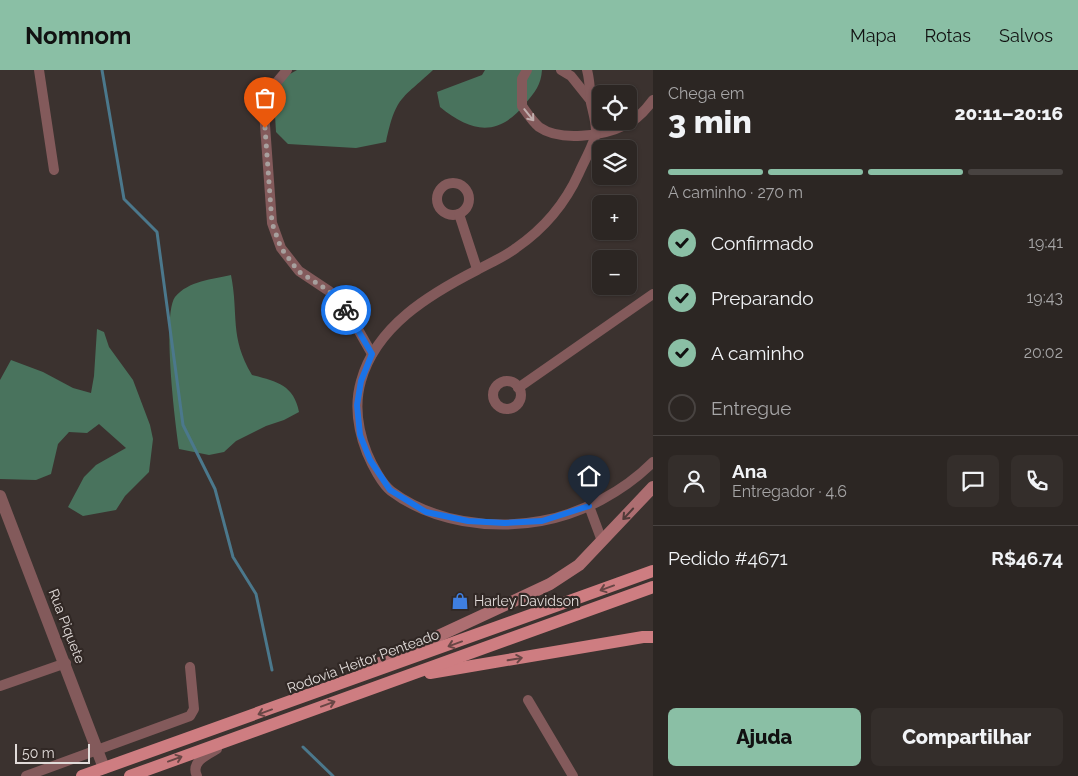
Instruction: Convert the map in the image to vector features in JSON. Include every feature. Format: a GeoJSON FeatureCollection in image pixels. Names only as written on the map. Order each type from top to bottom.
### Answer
{"type":"FeatureCollection","features":[{"type":"Feature","properties":{"kind":"main road"},"geometry":{"type":"LineString","coordinates":[[327,689],[396,654],[550,584],[579,566],[653,487]]}},
{"type":"Feature","properties":{"kind":"main road","name":"Rodovia Heitor Penteado"},"geometry":{"type":"LineString","coordinates":[[82,776],[653,572]]}},
{"type":"Feature","properties":{"kind":"main road","name":"Rodovia Heitor Penteado"},"geometry":{"type":"LineString","coordinates":[[130,776],[653,587]]}},
{"type":"Feature","properties":{"kind":"main road"},"geometry":{"type":"LineString","coordinates":[[398,679],[634,639],[653,638]]}},
{"type":"Feature","properties":{"kind":"street"},"geometry":{"type":"LineString","coordinates":[[39,70],[54,170]]}},
{"type":"Feature","properties":{"kind":"street"},"geometry":{"type":"LineString","coordinates":[[287,70],[272,88],[264,111],[272,223],[281,248],[298,271],[329,291],[347,310],[372,354]]}},
{"type":"Feature","properties":{"kind":"street"},"geometry":{"type":"LineString","coordinates":[[527,70],[522,79],[522,106],[540,127],[557,134],[578,136],[624,126],[642,114],[653,100]]}},
{"type":"Feature","properties":{"kind":"street"},"geometry":{"type":"LineString","coordinates":[[560,70],[571,76],[591,102]]}},
{"type":"Feature","properties":{"kind":"street"},"geometry":{"type":"LineString","coordinates":[[587,70],[596,133],[568,197],[550,220],[516,248],[435,292],[413,309],[391,330],[372,354],[361,381],[357,405],[360,435],[370,460],[390,490],[426,512],[468,521],[505,523],[542,521],[589,506],[637,478],[653,462]]}},
{"type":"Feature","properties":{"kind":"street"},"geometry":{"type":"LineString","coordinates":[[459,214],[477,270]]}},
{"type":"Feature","properties":{"kind":"street"},"geometry":{"type":"LineString","coordinates":[[518,388],[653,294]]}},
{"type":"Feature","properties":{"kind":"street","name":"Rua Piquete"},"geometry":{"type":"LineString","coordinates":[[0,496],[66,664],[104,768]]}},
{"type":"Feature","properties":{"kind":"street"},"geometry":{"type":"LineString","coordinates":[[589,506],[602,541]]}},
{"type":"Feature","properties":{"kind":"street"},"geometry":{"type":"LineString","coordinates":[[0,686],[66,664]]}},
{"type":"Feature","properties":{"kind":"street"},"geometry":{"type":"LineString","coordinates":[[26,776],[174,723],[192,714],[194,709],[190,667]]}},
{"type":"Feature","properties":{"kind":"street"},"geometry":{"type":"LineString","coordinates":[[528,700],[573,776]]}},
{"type":"Feature","properties":{"kind":"street"},"geometry":{"type":"LineString","coordinates":[[197,776],[195,768],[197,762],[232,739]]}},
{"type":"Feature","properties":{"kind":"green space"},"geometry":{"type":"Polygon","coordinates":[[[297,70],[433,70],[401,100],[393,116],[386,142],[356,148],[288,144],[276,132],[274,99],[283,78],[297,70]]]}},
{"type":"Feature","properties":{"kind":"green space"},"geometry":{"type":"Polygon","coordinates":[[[485,70],[542,70],[537,88],[532,96],[515,115],[495,126],[484,128],[474,126],[452,116],[440,107],[437,92],[482,75],[485,70]]]}},
{"type":"Feature","properties":{"kind":"green space"},"geometry":{"type":"Polygon","coordinates":[[[231,275],[237,337],[245,361],[252,375],[276,382],[288,390],[297,403],[299,412],[236,441],[224,452],[209,455],[179,449],[169,346],[171,308],[175,297],[187,287],[231,275]]]}},
{"type":"Feature","properties":{"kind":"green space"},"geometry":{"type":"Polygon","coordinates":[[[97,329],[104,332],[109,347],[133,380],[150,425],[153,439],[149,472],[125,496],[116,510],[83,516],[68,507],[84,477],[96,465],[126,448],[99,424],[87,433],[69,432],[58,444],[51,474],[36,480],[0,479],[0,380],[11,360],[43,372],[73,388],[91,393],[97,329]]]}},
{"type":"Feature","properties":{"kind":"waterway"},"geometry":{"type":"LineString","coordinates":[[102,70],[124,199],[157,232],[183,425],[215,489],[233,557],[256,594],[272,670]]}},
{"type":"Feature","properties":{"kind":"waterway"},"geometry":{"type":"LineString","coordinates":[[303,747],[333,776]]}},
{"type":"Feature","properties":{"kind":"way so far"},"geometry":{"type":"LineString","coordinates":[[265,128],[272,223],[281,248],[298,271],[329,291],[346,310]]}},
{"type":"Feature","properties":{"kind":"place","name":"Harley Davidson"},"geometry":{"type":"Point","coordinates":[460,601]}},
{"type":"Feature","properties":{"kind":"route"},"geometry":{"type":"LineString","coordinates":[[346,310],[372,354],[361,381],[357,405],[360,435],[370,460],[390,490],[426,512],[468,521],[505,523],[542,521],[589,506]]}}]}
